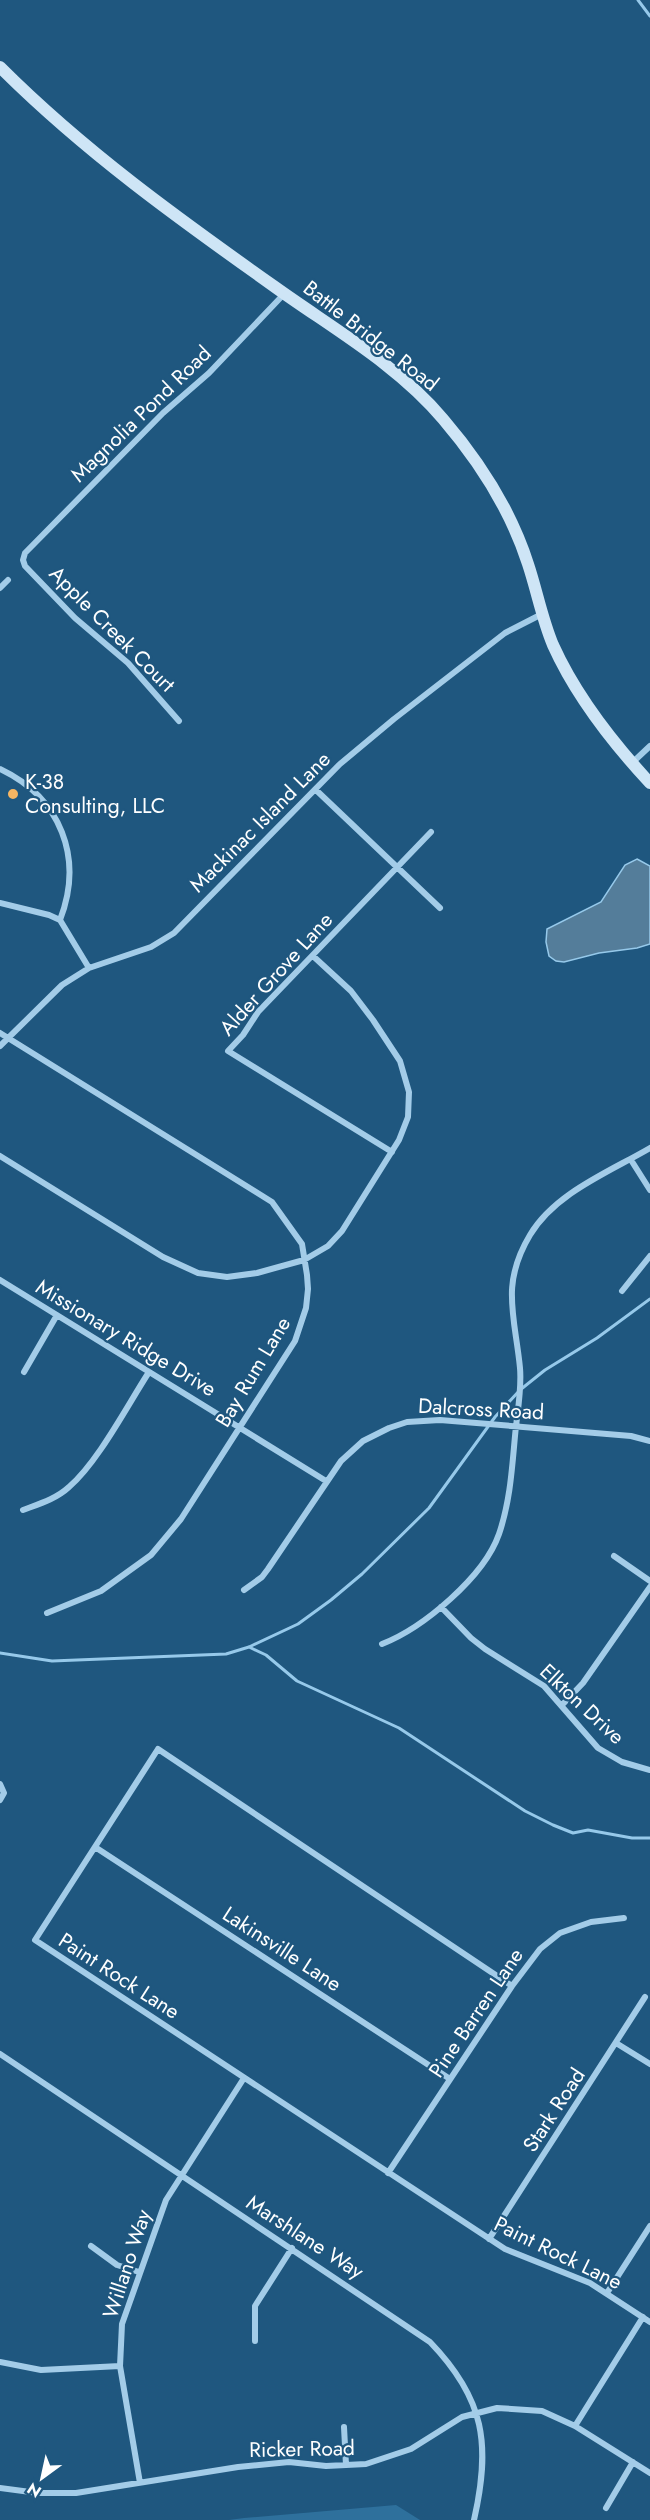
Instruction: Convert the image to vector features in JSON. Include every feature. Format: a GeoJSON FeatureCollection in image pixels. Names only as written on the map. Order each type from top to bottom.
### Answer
{"type":"FeatureCollection","features":[{"type":"Feature","properties":{"kind":"street","name":"Battle Bridge Road"},"geometry":{"type":"LineString","coordinates":[[0,67],[37,104],[143,193],[402,378],[441,416],[484,473],[511,523],[528,562],[554,648],[570,679],[602,725],[650,783]]}},
{"type":"Feature","properties":{"kind":"street","name":"Magnolia Pond Road"},"geometry":{"type":"LineString","coordinates":[[23,560],[26,553],[97,479],[163,413],[209,372],[284,294]]}},
{"type":"Feature","properties":{"kind":"street","name":"Apple Creek Court"},"geometry":{"type":"LineString","coordinates":[[23,560],[25,566],[75,618],[128,663],[179,721]]}},
{"type":"Feature","properties":{"kind":"street"},"geometry":{"type":"LineString","coordinates":[[0,588],[8,580]]}},
{"type":"Feature","properties":{"kind":"street","name":"Mackinac Island Lane"},"geometry":{"type":"LineString","coordinates":[[0,1046],[55,990],[89,968],[151,947],[174,933],[340,764],[394,718],[505,633],[542,614]]}},
{"type":"Feature","properties":{"kind":"street"},"geometry":{"type":"LineString","coordinates":[[632,763],[650,746]]}},
{"type":"Feature","properties":{"kind":"street"},"geometry":{"type":"LineString","coordinates":[[0,769],[27,785],[45,802],[59,825],[67,848],[70,875],[68,901],[60,920]]}},
{"type":"Feature","properties":{"kind":"street"},"geometry":{"type":"LineString","coordinates":[[315,790],[440,908]]}},
{"type":"Feature","properties":{"kind":"street","name":"Alder Grove Lane"},"geometry":{"type":"LineString","coordinates":[[392,1152],[228,1051],[243,1035],[258,1012],[431,832]]}},
{"type":"Feature","properties":{"kind":"street"},"geometry":{"type":"LineString","coordinates":[[0,903],[49,915],[60,920],[89,968]]}},
{"type":"Feature","properties":{"kind":"street"},"geometry":{"type":"LineString","coordinates":[[0,1156],[186,1269],[212,1276],[234,1277],[304,1260],[328,1246],[342,1231],[404,1130],[408,1117],[409,1092],[400,1061],[359,1000],[313,956]]}},
{"type":"Feature","properties":{"kind":"street","name":"Bay Rum Lane"},"geometry":{"type":"LineString","coordinates":[[0,1033],[272,1202],[302,1244],[308,1298],[298,1333],[180,1519],[151,1556],[101,1591],[47,1613]]}},
{"type":"Feature","properties":{"kind":"street"},"geometry":{"type":"LineString","coordinates":[[382,1644],[415,1628],[441,1608],[486,1557],[498,1536],[508,1501],[521,1382],[510,1298],[514,1273],[524,1246],[539,1221],[563,1199],[650,1149]]}},
{"type":"Feature","properties":{"kind":"street"},"geometry":{"type":"LineString","coordinates":[[631,1160],[650,1190]]}},
{"type":"Feature","properties":{"kind":"street"},"geometry":{"type":"LineString","coordinates":[[622,1291],[650,1256]]}},
{"type":"Feature","properties":{"kind":"street","name":"Missionary Ridge Drive"},"geometry":{"type":"LineString","coordinates":[[0,1280],[326,1481]]}},
{"type":"Feature","properties":{"kind":"street"},"geometry":{"type":"LineString","coordinates":[[24,1372],[57,1315]]}},
{"type":"Feature","properties":{"kind":"street"},"geometry":{"type":"LineString","coordinates":[[23,1510],[52,1499],[68,1488],[85,1471],[149,1372]]}},
{"type":"Feature","properties":{"kind":"street","name":"Dalcross Road"},"geometry":{"type":"LineString","coordinates":[[244,1590],[262,1577],[341,1461],[363,1441],[406,1422],[440,1420],[630,1436],[650,1441]]}},
{"type":"Feature","properties":{"kind":"street"},"geometry":{"type":"LineString","coordinates":[[614,1556],[650,1581]]}},
{"type":"Feature","properties":{"kind":"street"},"geometry":{"type":"LineString","coordinates":[[562,1705],[583,1683],[650,1587]]}},
{"type":"Feature","properties":{"kind":"street","name":"Elkton Drive"},"geometry":{"type":"LineString","coordinates":[[441,1608],[471,1638],[533,1678],[562,1705],[598,1748],[622,1762],[650,1770]]}},
{"type":"Feature","properties":{"kind":"street","name":"Paint Rock Lane"},"geometry":{"type":"LineString","coordinates":[[512,1986],[158,1749],[35,1940],[505,2249],[560,2270],[607,2293],[650,2322]]}},
{"type":"Feature","properties":{"kind":"street"},"geometry":{"type":"LineString","coordinates":[[0,1784],[4,1793],[0,1800]]}},
{"type":"Feature","properties":{"kind":"street","name":"Lakinsville Lane"},"geometry":{"type":"LineString","coordinates":[[95,1847],[450,2079]]}},
{"type":"Feature","properties":{"kind":"street","name":"Pine Barren Lane"},"geometry":{"type":"LineString","coordinates":[[388,2172],[512,1986],[540,1949],[560,1933],[591,1922],[624,1918]]}},
{"type":"Feature","properties":{"kind":"street","name":"Stark Road"},"geometry":{"type":"LineString","coordinates":[[489,2239],[645,1998]]}},
{"type":"Feature","properties":{"kind":"street"},"geometry":{"type":"LineString","coordinates":[[616,2043],[650,2064]]}},
{"type":"Feature","properties":{"kind":"street","name":"Marshlane Way"},"geometry":{"type":"LineString","coordinates":[[0,2054],[430,2342],[447,2359],[465,2385],[477,2412],[484,2463],[474,2520]]}},
{"type":"Feature","properties":{"kind":"street","name":"Willano Way"},"geometry":{"type":"LineString","coordinates":[[140,2483],[120,2366],[122,2324],[166,2200],[244,2078]]}},
{"type":"Feature","properties":{"kind":"street"},"geometry":{"type":"LineString","coordinates":[[607,2293],[650,2226]]}},
{"type":"Feature","properties":{"kind":"street"},"geometry":{"type":"LineString","coordinates":[[91,2246],[117,2265],[139,2272]]}},
{"type":"Feature","properties":{"kind":"street"},"geometry":{"type":"LineString","coordinates":[[255,2341],[255,2306],[292,2248]]}},
{"type":"Feature","properties":{"kind":"street"},"geometry":{"type":"LineString","coordinates":[[575,2426],[643,2317]]}},
{"type":"Feature","properties":{"kind":"street"},"geometry":{"type":"LineString","coordinates":[[0,2362],[41,2370],[120,2366]]}},
{"type":"Feature","properties":{"kind":"street","name":"Ricker Road"},"geometry":{"type":"LineString","coordinates":[[0,2488],[38,2493],[76,2493],[258,2465],[289,2462],[366,2464],[411,2449],[462,2417],[497,2408],[542,2411],[575,2426],[650,2473]]}},
{"type":"Feature","properties":{"kind":"street"},"geometry":{"type":"LineString","coordinates":[[344,2427],[346,2465]]}},
{"type":"Feature","properties":{"kind":"street"},"geometry":{"type":"LineString","coordinates":[[606,2508],[633,2462]]}},
{"type":"Feature","properties":{"kind":"shaded area"},"geometry":{"type":"Polygon","coordinates":[[[637,859],[650,866],[650,944],[564,962],[556,961],[549,956],[546,942],[547,929],[601,902],[625,865],[637,859]]]}},
{"type":"Feature","properties":{"kind":"shaded area"},"geometry":{"type":"Polygon","coordinates":[[[396,2505],[420,2520],[229,2520],[244,2518],[396,2505]]]}},
{"type":"Feature","properties":{"kind":"waterway"},"geometry":{"type":"LineString","coordinates":[[638,0],[650,16]]}},
{"type":"Feature","properties":{"kind":"waterway"},"geometry":{"type":"LineString","coordinates":[[0,1653],[52,1661],[226,1654],[249,1647],[298,1624],[362,1574],[429,1508],[495,1417],[520,1390],[545,1370],[597,1338],[650,1299]]}},
{"type":"Feature","properties":{"kind":"waterway"},"geometry":{"type":"LineString","coordinates":[[249,1647],[266,1655],[297,1681],[399,1728],[525,1811],[553,1825],[573,1833],[588,1830],[632,1838],[650,1838]]}},
{"type":"Feature","properties":{"kind":"place","name":"K-38 Consulting, LLC"},"geometry":{"type":"Point","coordinates":[13,794]}}]}
